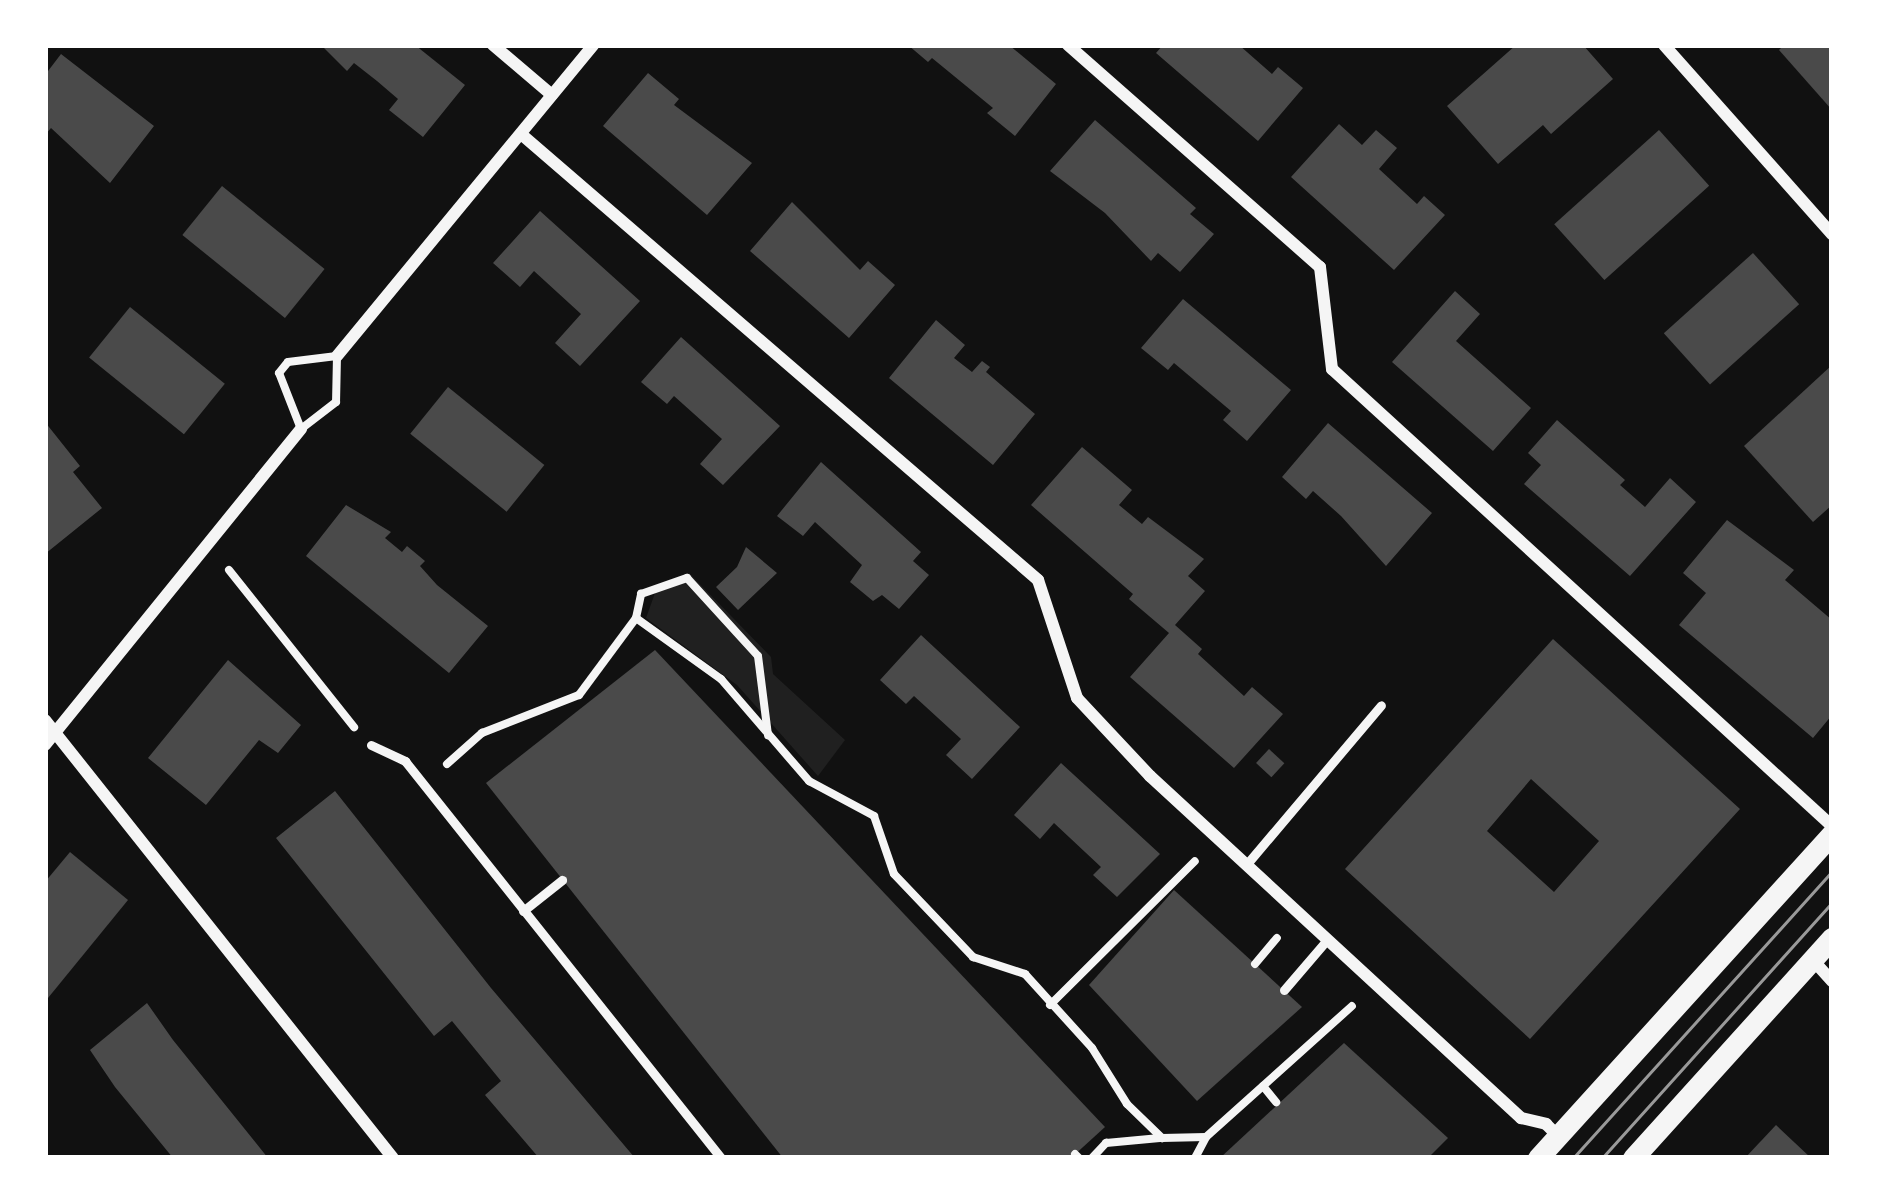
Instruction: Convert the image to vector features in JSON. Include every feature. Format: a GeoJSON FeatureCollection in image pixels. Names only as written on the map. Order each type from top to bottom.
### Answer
{"type":"FeatureCollection","features":[{"type":"Feature","properties":{"kind":"street"},"geometry":{"type":"LineString","coordinates":[[493,45],[552,95]]}},
{"type":"Feature","properties":{"kind":"street"},"geometry":{"type":"LineString","coordinates":[[337,356],[593,45]]}},
{"type":"Feature","properties":{"kind":"street"},"geometry":{"type":"LineString","coordinates":[[1068,45],[1320,267],[1332,369],[1832,830],[1538,1158]]}},
{"type":"Feature","properties":{"kind":"street"},"geometry":{"type":"LineString","coordinates":[[1664,45],[1832,234]]}},
{"type":"Feature","properties":{"kind":"street"},"geometry":{"type":"LineString","coordinates":[[521,134],[1038,580],[1077,698],[1219,840],[1376,986],[1521,1118],[1546,1124],[1558,1136]]}},
{"type":"Feature","properties":{"kind":"street"},"geometry":{"type":"LineString","coordinates":[[45,745],[203,544],[301,429]]}},
{"type":"Feature","properties":{"kind":"street"},"geometry":{"type":"LineString","coordinates":[[45,720],[393,1158]]}},
{"type":"Feature","properties":{"kind":"street"},"geometry":{"type":"LineString","coordinates":[[1633,1158],[1832,938]]}},
{"type":"Feature","properties":{"kind":"street"},"geometry":{"type":"LineString","coordinates":[[1812,959],[1832,982]]}},
{"type":"Feature","properties":{"kind":"lane"},"geometry":{"type":"LineString","coordinates":[[1246,865],[1381,705]]}},
{"type":"Feature","properties":{"kind":"lane"},"geometry":{"type":"LineString","coordinates":[[371,746],[405,761],[721,1158]]}},
{"type":"Feature","properties":{"kind":"lane"},"geometry":{"type":"LineString","coordinates":[[523,911],[562,880]]}},
{"type":"Feature","properties":{"kind":"lane"},"geometry":{"type":"LineString","coordinates":[[1284,991],[1326,940]]}},
{"type":"Feature","properties":{"kind":"path"},"geometry":{"type":"LineString","coordinates":[[337,356],[336,402],[301,429],[280,373],[288,362],[337,356]]}},
{"type":"Feature","properties":{"kind":"path"},"geometry":{"type":"LineString","coordinates":[[203,544],[248,590],[338,711],[371,746]]}},
{"type":"Feature","properties":{"kind":"path"},"geometry":{"type":"LineString","coordinates":[[423,785],[482,733],[579,695],[636,618],[641,594],[687,578],[758,656],[768,736]]}},
{"type":"Feature","properties":{"kind":"path"},"geometry":{"type":"LineString","coordinates":[[636,618],[721,679],[809,781],[874,816],[894,874],[973,957],[1025,974],[1091,1048],[1127,1104],[1162,1138]]}},
{"type":"Feature","properties":{"kind":"path"},"geometry":{"type":"LineString","coordinates":[[1050,1005],[1219,840]]}},
{"type":"Feature","properties":{"kind":"path"},"geometry":{"type":"LineString","coordinates":[[1195,1158],[1206,1137],[1376,986]]}},
{"type":"Feature","properties":{"kind":"path"},"geometry":{"type":"LineString","coordinates":[[1263,1086],[1276,1102]]}},
{"type":"Feature","properties":{"kind":"path"},"geometry":{"type":"LineString","coordinates":[[1092,1158],[1106,1143],[1206,1137]]}},
{"type":"Feature","properties":{"kind":"shaded area"},"geometry":{"type":"Polygon","coordinates":[[[689,573],[771,657],[773,674],[845,740],[818,776],[737,685],[646,618],[655,593],[689,573]]]}},
{"type":"Feature","properties":{"kind":"building"},"geometry":{"type":"Polygon","coordinates":[[[321,45],[415,45],[465,85],[423,137],[389,110],[398,99],[354,63],[347,71],[321,45]]]}},
{"type":"Feature","properties":{"kind":"building"},"geometry":{"type":"Polygon","coordinates":[[[908,45],[1009,45],[1056,84],[1015,136],[987,113],[993,108],[932,58],[928,62],[908,45]]]}},
{"type":"Feature","properties":{"kind":"building"},"geometry":{"type":"Polygon","coordinates":[[[1163,45],[1239,45],[1272,74],[1278,67],[1303,88],[1258,141],[1156,53],[1163,45]]]}},
{"type":"Feature","properties":{"kind":"building"},"geometry":{"type":"Polygon","coordinates":[[[1516,45],[1583,45],[1613,79],[1551,134],[1543,125],[1498,164],[1447,106],[1516,45]]]}},
{"type":"Feature","properties":{"kind":"building"},"geometry":{"type":"Polygon","coordinates":[[[1784,45],[1832,45],[1832,110],[1779,50],[1784,45]]]}},
{"type":"Feature","properties":{"kind":"building"},"geometry":{"type":"Polygon","coordinates":[[[61,54],[154,126],[110,183],[51,128],[45,135],[45,75],[61,54]]]}},
{"type":"Feature","properties":{"kind":"building"},"geometry":{"type":"Polygon","coordinates":[[[648,73],[679,99],[674,105],[752,163],[707,215],[603,126],[648,73]]]}},
{"type":"Feature","properties":{"kind":"building"},"geometry":{"type":"Polygon","coordinates":[[[1095,120],[1196,208],[1190,214],[1214,234],[1180,272],[1158,253],[1151,261],[1105,213],[1050,171],[1095,120]]]}},
{"type":"Feature","properties":{"kind":"building"},"geometry":{"type":"Polygon","coordinates":[[[1339,124],[1362,145],[1376,130],[1397,148],[1379,169],[1417,204],[1424,196],[1445,215],[1394,270],[1291,177],[1339,124]]]}},
{"type":"Feature","properties":{"kind":"building"},"geometry":{"type":"Polygon","coordinates":[[[1659,130],[1709,186],[1604,280],[1554,224],[1659,130]]]}},
{"type":"Feature","properties":{"kind":"building"},"geometry":{"type":"Polygon","coordinates":[[[222,186],[325,269],[285,318],[182,235],[222,186]]]}},
{"type":"Feature","properties":{"kind":"building"},"geometry":{"type":"Polygon","coordinates":[[[792,202],[860,270],[868,261],[895,285],[849,338],[750,251],[792,202]]]}},
{"type":"Feature","properties":{"kind":"building"},"geometry":{"type":"Polygon","coordinates":[[[540,211],[640,301],[580,366],[555,343],[581,314],[534,271],[520,287],[493,263],[540,211]]]}},
{"type":"Feature","properties":{"kind":"building"},"geometry":{"type":"Polygon","coordinates":[[[1753,253],[1799,304],[1710,385],[1664,333],[1753,253]]]}},
{"type":"Feature","properties":{"kind":"building"},"geometry":{"type":"Polygon","coordinates":[[[1455,291],[1480,314],[1456,341],[1531,408],[1493,451],[1392,362],[1455,291]]]}},
{"type":"Feature","properties":{"kind":"building"},"geometry":{"type":"Polygon","coordinates":[[[1183,299],[1291,390],[1247,441],[1223,420],[1231,411],[1174,363],[1168,370],[1141,348],[1183,299]]]}},
{"type":"Feature","properties":{"kind":"building"},"geometry":{"type":"Polygon","coordinates":[[[130,307],[225,384],[184,434],[89,358],[130,307]]]}},
{"type":"Feature","properties":{"kind":"building"},"geometry":{"type":"Polygon","coordinates":[[[936,320],[965,345],[954,358],[972,372],[982,361],[990,367],[986,372],[1035,414],[993,465],[889,378],[936,320]]]}},
{"type":"Feature","properties":{"kind":"building"},"geometry":{"type":"Polygon","coordinates":[[[681,337],[780,426],[723,485],[700,464],[722,439],[674,396],[667,404],[641,382],[681,337]]]}},
{"type":"Feature","properties":{"kind":"building"},"geometry":{"type":"Polygon","coordinates":[[[1832,365],[1832,505],[1813,522],[1744,446],[1832,365]]]}},
{"type":"Feature","properties":{"kind":"building"},"geometry":{"type":"Polygon","coordinates":[[[448,387],[544,465],[507,512],[410,434],[448,387]]]}},
{"type":"Feature","properties":{"kind":"building"},"geometry":{"type":"Polygon","coordinates":[[[1557,420],[1625,480],[1620,485],[1645,507],[1670,478],[1696,502],[1630,576],[1524,484],[1541,465],[1528,453],[1557,420]]]}},
{"type":"Feature","properties":{"kind":"building"},"geometry":{"type":"Polygon","coordinates":[[[45,422],[80,466],[73,472],[102,508],[45,554],[45,422]]]}},
{"type":"Feature","properties":{"kind":"building"},"geometry":{"type":"Polygon","coordinates":[[[1328,423],[1432,513],[1386,566],[1313,491],[1306,499],[1282,477],[1328,423]]]}},
{"type":"Feature","properties":{"kind":"building"},"geometry":{"type":"Polygon","coordinates":[[[1082,447],[1132,490],[1119,505],[1142,524],[1148,517],[1204,559],[1188,576],[1205,591],[1175,625],[1202,649],[1198,654],[1244,696],[1252,687],[1283,714],[1234,768],[1130,677],[1169,633],[1129,599],[1133,594],[1031,505],[1082,447]]]}},
{"type":"Feature","properties":{"kind":"building"},"geometry":{"type":"Polygon","coordinates":[[[821,462],[921,552],[913,561],[929,575],[899,609],[882,595],[873,601],[850,582],[862,565],[815,522],[803,536],[777,516],[821,462]]]}},
{"type":"Feature","properties":{"kind":"building"},"geometry":{"type":"Polygon","coordinates":[[[346,505],[391,532],[385,538],[402,552],[407,546],[425,561],[420,566],[437,585],[488,626],[449,673],[306,556],[346,505]]]}},
{"type":"Feature","properties":{"kind":"building"},"geometry":{"type":"Polygon","coordinates":[[[1727,520],[1794,570],[1785,580],[1832,620],[1832,715],[1813,738],[1679,625],[1706,593],[1683,573],[1727,520]]]}},
{"type":"Feature","properties":{"kind":"building"},"geometry":{"type":"Polygon","coordinates":[[[746,547],[777,573],[738,610],[716,587],[737,567],[746,547]]]}},
{"type":"Feature","properties":{"kind":"building"},"geometry":{"type":"Polygon","coordinates":[[[921,635],[1020,727],[972,779],[946,755],[961,739],[914,696],[906,704],[880,680],[921,635]]]}},
{"type":"Feature","properties":{"kind":"building"},"geometry":{"type":"Polygon","coordinates":[[[1553,639],[1740,809],[1530,1039],[1345,869],[1553,639]],[[1531,779],[1487,831],[1554,892],[1599,841],[1531,779]]]}},
{"type":"Feature","properties":{"kind":"building"},"geometry":{"type":"Polygon","coordinates":[[[655,650],[1105,1127],[1071,1158],[783,1158],[486,783],[655,650]]]}},
{"type":"Feature","properties":{"kind":"building"},"geometry":{"type":"Polygon","coordinates":[[[228,660],[301,725],[278,753],[259,740],[206,805],[148,758],[228,660]]]}},
{"type":"Feature","properties":{"kind":"building"},"geometry":{"type":"Polygon","coordinates":[[[1269,749],[1284,763],[1271,777],[1256,763],[1269,749]]]}},
{"type":"Feature","properties":{"kind":"building"},"geometry":{"type":"Polygon","coordinates":[[[1061,763],[1160,854],[1117,897],[1093,875],[1101,867],[1054,823],[1040,839],[1014,815],[1061,763]]]}},
{"type":"Feature","properties":{"kind":"building"},"geometry":{"type":"Polygon","coordinates":[[[335,791],[491,988],[635,1158],[539,1158],[485,1095],[501,1081],[452,1021],[434,1036],[276,838],[335,791]]]}},
{"type":"Feature","properties":{"kind":"building"},"geometry":{"type":"Polygon","coordinates":[[[70,852],[128,900],[48,998],[45,882],[70,852]]]}},
{"type":"Feature","properties":{"kind":"building"},"geometry":{"type":"Polygon","coordinates":[[[1174,890],[1302,1007],[1197,1101],[1089,985],[1174,890]]]}},
{"type":"Feature","properties":{"kind":"building"},"geometry":{"type":"Polygon","coordinates":[[[147,1003],[268,1158],[173,1158],[115,1087],[90,1050],[147,1003]]]}},
{"type":"Feature","properties":{"kind":"building"},"geometry":{"type":"Polygon","coordinates":[[[1344,1043],[1448,1138],[1428,1158],[1220,1158],[1344,1043]]]}},
{"type":"Feature","properties":{"kind":"building"},"geometry":{"type":"Polygon","coordinates":[[[1776,1125],[1811,1158],[1745,1158],[1776,1125]]]}},
{"type":"Feature","properties":{"kind":"tram line"},"geometry":{"type":"LineString","coordinates":[[1573,1158],[1832,871]]}},
{"type":"Feature","properties":{"kind":"tram line"},"geometry":{"type":"LineString","coordinates":[[1602,1158],[1832,903]]}}]}
